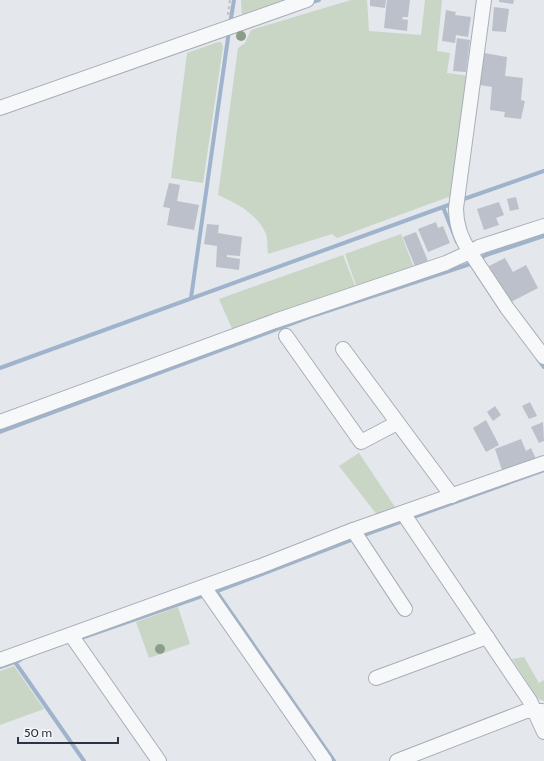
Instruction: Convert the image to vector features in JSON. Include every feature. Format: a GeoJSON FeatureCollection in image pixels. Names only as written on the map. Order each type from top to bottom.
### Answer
{"type":"FeatureCollection","features":[{"type":"Feature","properties":{"kind":"street"},"geometry":{"type":"LineString","coordinates":[[0,108],[307,0]]}},
{"type":"Feature","properties":{"kind":"street"},"geometry":{"type":"LineString","coordinates":[[484,0],[456,208],[456,219],[470,257],[544,357]]}},
{"type":"Feature","properties":{"kind":"street"},"geometry":{"type":"LineString","coordinates":[[0,422],[274,321],[470,257],[479,247],[544,226]]}},
{"type":"Feature","properties":{"kind":"street"},"geometry":{"type":"LineString","coordinates":[[286,336],[362,442],[397,423]]}},
{"type":"Feature","properties":{"kind":"street"},"geometry":{"type":"LineString","coordinates":[[343,348],[452,496]]}},
{"type":"Feature","properties":{"kind":"street"},"geometry":{"type":"LineString","coordinates":[[0,660],[73,638],[204,587],[406,517],[452,496],[544,463]]}},
{"type":"Feature","properties":{"kind":"street"},"geometry":{"type":"LineString","coordinates":[[406,517],[530,701],[539,711],[544,732]]}},
{"type":"Feature","properties":{"kind":"street"},"geometry":{"type":"LineString","coordinates":[[356,534],[405,609]]}},
{"type":"Feature","properties":{"kind":"street"},"geometry":{"type":"LineString","coordinates":[[204,587],[326,761]]}},
{"type":"Feature","properties":{"kind":"street"},"geometry":{"type":"LineString","coordinates":[[376,678],[488,637]]}},
{"type":"Feature","properties":{"kind":"street"},"geometry":{"type":"LineString","coordinates":[[73,638],[159,761]]}},
{"type":"Feature","properties":{"kind":"street"},"geometry":{"type":"LineString","coordinates":[[397,761],[526,711],[539,711]]}},
{"type":"Feature","properties":{"kind":"green space"},"geometry":{"type":"Polygon","coordinates":[[[241,0],[293,0],[242,19],[241,0]]]}},
{"type":"Feature","properties":{"kind":"green space"},"geometry":{"type":"Polygon","coordinates":[[[351,0],[367,0],[369,31],[421,35],[425,0],[442,0],[437,51],[450,53],[447,73],[469,76],[451,196],[337,238],[332,234],[268,254],[266,234],[256,219],[245,209],[218,195],[238,48],[245,43],[251,30],[351,0]]]}},
{"type":"Feature","properties":{"kind":"green space"},"geometry":{"type":"Polygon","coordinates":[[[221,42],[223,47],[203,183],[171,178],[187,53],[221,42]]]}},
{"type":"Feature","properties":{"kind":"green space"},"geometry":{"type":"Polygon","coordinates":[[[401,234],[414,268],[357,288],[345,254],[401,234]]]}},
{"type":"Feature","properties":{"kind":"green space"},"geometry":{"type":"Polygon","coordinates":[[[343,255],[356,288],[233,331],[219,299],[343,255]]]}},
{"type":"Feature","properties":{"kind":"green space"},"geometry":{"type":"Polygon","coordinates":[[[359,453],[397,510],[378,516],[339,466],[359,453]]]}},
{"type":"Feature","properties":{"kind":"green space"},"geometry":{"type":"Polygon","coordinates":[[[178,607],[190,644],[149,658],[136,622],[178,607]]]}},
{"type":"Feature","properties":{"kind":"green space"},"geometry":{"type":"Polygon","coordinates":[[[524,657],[539,683],[544,680],[544,701],[538,699],[512,659],[524,657]]]}},
{"type":"Feature","properties":{"kind":"green space"},"geometry":{"type":"Polygon","coordinates":[[[14,666],[44,709],[0,725],[0,671],[14,666]]]}},
{"type":"Feature","properties":{"kind":"building"},"geometry":{"type":"Polygon","coordinates":[[[370,0],[386,0],[385,8],[370,6],[370,0]]]}},
{"type":"Feature","properties":{"kind":"building"},"geometry":{"type":"Polygon","coordinates":[[[387,0],[410,0],[408,17],[403,17],[402,19],[408,20],[407,31],[384,28],[387,0]]]}},
{"type":"Feature","properties":{"kind":"building"},"geometry":{"type":"Polygon","coordinates":[[[499,0],[514,0],[513,4],[499,2],[499,0]]]}},
{"type":"Feature","properties":{"kind":"building"},"geometry":{"type":"Polygon","coordinates":[[[494,7],[509,9],[506,32],[492,31],[494,7]]]}},
{"type":"Feature","properties":{"kind":"building"},"geometry":{"type":"Polygon","coordinates":[[[446,10],[456,12],[455,15],[471,17],[468,37],[456,35],[455,43],[442,41],[446,10]]]}},
{"type":"Feature","properties":{"kind":"building"},"geometry":{"type":"Polygon","coordinates":[[[457,38],[470,40],[466,72],[453,71],[457,38]]]}},
{"type":"Feature","properties":{"kind":"building"},"geometry":{"type":"Polygon","coordinates":[[[484,53],[507,57],[505,76],[523,78],[521,100],[525,101],[521,119],[504,117],[505,112],[490,110],[492,87],[480,85],[484,53]]]}},
{"type":"Feature","properties":{"kind":"building"},"geometry":{"type":"Polygon","coordinates":[[[169,183],[180,185],[177,201],[199,205],[194,230],[167,225],[170,208],[163,207],[169,183]]]}},
{"type":"Feature","properties":{"kind":"building"},"geometry":{"type":"Polygon","coordinates":[[[516,197],[519,209],[510,211],[507,199],[516,197]]]}},
{"type":"Feature","properties":{"kind":"building"},"geometry":{"type":"Polygon","coordinates":[[[499,202],[504,215],[496,218],[499,225],[484,230],[477,209],[499,202]]]}},
{"type":"Feature","properties":{"kind":"building"},"geometry":{"type":"Polygon","coordinates":[[[436,222],[438,228],[443,226],[450,243],[428,252],[418,229],[436,222]]]}},
{"type":"Feature","properties":{"kind":"building"},"geometry":{"type":"Polygon","coordinates":[[[207,224],[219,225],[218,233],[242,237],[240,256],[227,255],[227,257],[240,259],[239,270],[216,267],[217,246],[204,244],[207,224]]]}},
{"type":"Feature","properties":{"kind":"building"},"geometry":{"type":"Polygon","coordinates":[[[416,232],[428,261],[415,266],[403,237],[416,232]]]}},
{"type":"Feature","properties":{"kind":"building"},"geometry":{"type":"Polygon","coordinates":[[[505,258],[513,272],[526,265],[538,288],[509,303],[489,266],[505,258]]]}},
{"type":"Feature","properties":{"kind":"building"},"geometry":{"type":"Polygon","coordinates":[[[530,402],[537,416],[529,419],[522,406],[530,402]]]}},
{"type":"Feature","properties":{"kind":"building"},"geometry":{"type":"Polygon","coordinates":[[[495,406],[501,415],[493,421],[487,412],[495,406]]]}},
{"type":"Feature","properties":{"kind":"building"},"geometry":{"type":"Polygon","coordinates":[[[486,420],[499,445],[486,452],[473,428],[486,420]]]}},
{"type":"Feature","properties":{"kind":"building"},"geometry":{"type":"Polygon","coordinates":[[[543,422],[544,441],[539,443],[531,427],[543,422]]]}},
{"type":"Feature","properties":{"kind":"building"},"geometry":{"type":"Polygon","coordinates":[[[521,439],[526,451],[531,448],[536,459],[503,473],[495,449],[521,439]]]}},
{"type":"Feature","properties":{"kind":"waterway"},"geometry":{"type":"LineString","coordinates":[[230,24],[234,0]]}},
{"type":"Feature","properties":{"kind":"waterway"},"geometry":{"type":"LineString","coordinates":[[309,3],[319,0]]}},
{"type":"Feature","properties":{"kind":"waterway"},"geometry":{"type":"LineString","coordinates":[[191,298],[229,31]]}},
{"type":"Feature","properties":{"kind":"waterway"},"geometry":{"type":"LineString","coordinates":[[461,200],[544,171]]}},
{"type":"Feature","properties":{"kind":"waterway"},"geometry":{"type":"LineString","coordinates":[[0,368],[454,203]]}},
{"type":"Feature","properties":{"kind":"waterway"},"geometry":{"type":"LineString","coordinates":[[443,207],[457,242]]}},
{"type":"Feature","properties":{"kind":"waterway"},"geometry":{"type":"LineString","coordinates":[[0,432],[315,315],[470,264],[486,255],[544,236]]}},
{"type":"Feature","properties":{"kind":"waterway"},"geometry":{"type":"LineString","coordinates":[[538,359],[544,367]]}},
{"type":"Feature","properties":{"kind":"waterway"},"geometry":{"type":"LineString","coordinates":[[361,536],[544,470]]}},
{"type":"Feature","properties":{"kind":"waterway"},"geometry":{"type":"LineString","coordinates":[[215,592],[354,539]]}},
{"type":"Feature","properties":{"kind":"waterway"},"geometry":{"type":"LineString","coordinates":[[216,591],[334,761]]}},
{"type":"Feature","properties":{"kind":"waterway"},"geometry":{"type":"LineString","coordinates":[[81,638],[202,596]]}},
{"type":"Feature","properties":{"kind":"waterway"},"geometry":{"type":"LineString","coordinates":[[0,667],[20,660]]}},
{"type":"Feature","properties":{"kind":"waterway"},"geometry":{"type":"LineString","coordinates":[[15,662],[84,761]]}}]}
